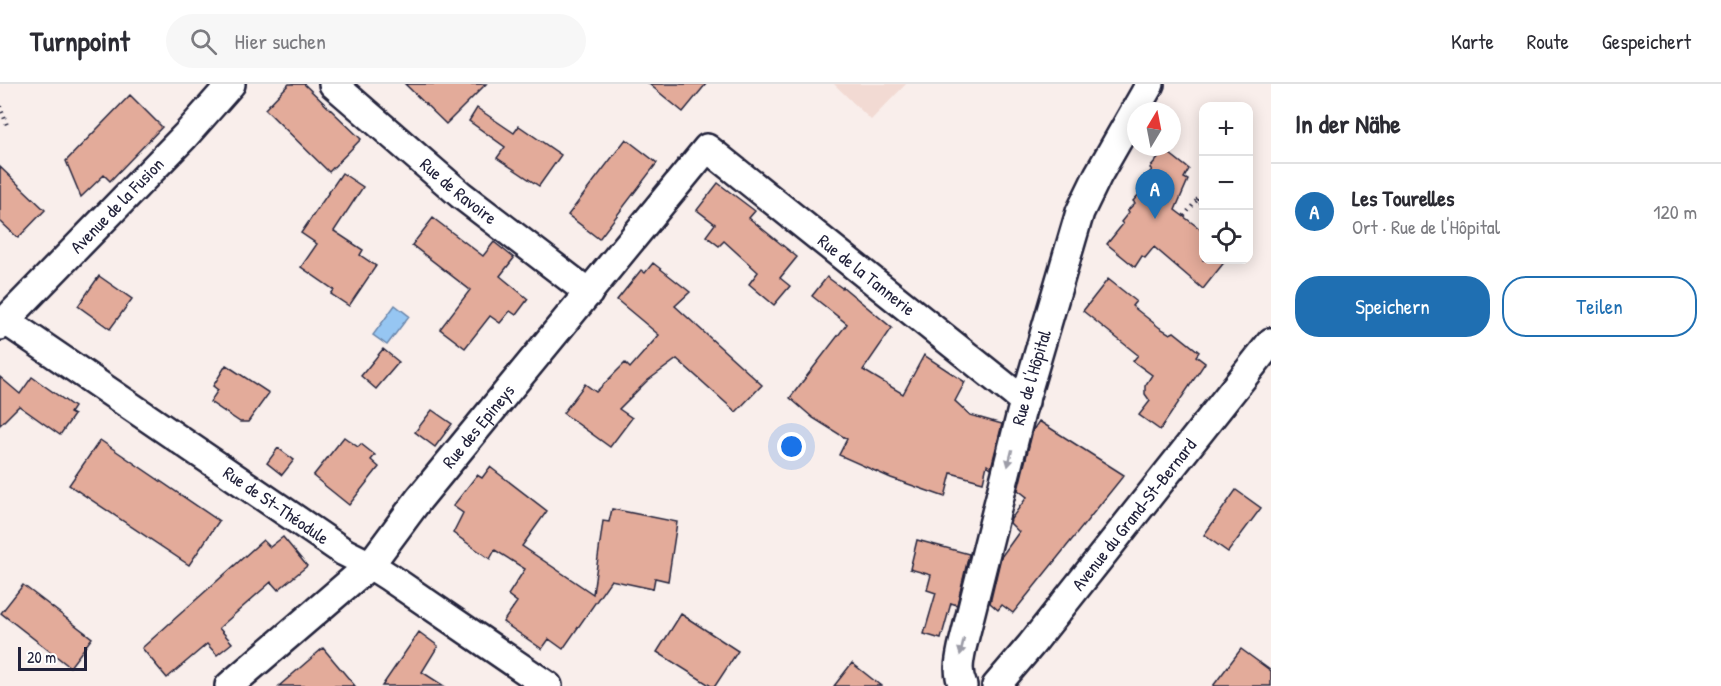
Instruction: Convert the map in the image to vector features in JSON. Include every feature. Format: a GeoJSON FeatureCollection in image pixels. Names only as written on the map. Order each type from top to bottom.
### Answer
{"type":"FeatureCollection","features":[{"type":"Feature","properties":{"kind":"street","name":"Avenue de la Fusion"},"geometry":{"type":"LineString","coordinates":[[3,323],[185,136],[231,84]]}},
{"type":"Feature","properties":{"kind":"street","name":"Rue de Ravoire"},"geometry":{"type":"LineString","coordinates":[[333,84],[461,195],[589,292]]}},
{"type":"Feature","properties":{"kind":"street","name":"Rue de l'Hôpital"},"geometry":{"type":"LineString","coordinates":[[963,686],[959,677],[958,664],[1025,402],[1065,260],[1080,212],[1098,175],[1150,84]]}},
{"type":"Feature","properties":{"kind":"street","name":"Rue des Epineys"},"geometry":{"type":"LineString","coordinates":[[229,686],[370,565],[419,499],[707,148]]}},
{"type":"Feature","properties":{"kind":"street","name":"Rue de la Tannerie"},"geometry":{"type":"LineString","coordinates":[[707,148],[1025,402]]}},
{"type":"Feature","properties":{"kind":"street","name":"Rue de St-Théodule"},"geometry":{"type":"LineString","coordinates":[[3,323],[344,552],[370,565],[548,686]]}},
{"type":"Feature","properties":{"kind":"street","name":"Avenue du Grand-St-Bernard"},"geometry":{"type":"LineString","coordinates":[[996,686],[1080,584],[1271,342]]}},
{"type":"Feature","properties":{"kind":"path"},"geometry":{"type":"LineString","coordinates":[[0,106],[8,125]]}},
{"type":"Feature","properties":{"kind":"path"},"geometry":{"type":"LineString","coordinates":[[1184,216],[1199,197]]}},
{"type":"Feature","properties":{"kind":"shaded area"},"geometry":{"type":"Polygon","coordinates":[[[834,84],[906,84],[871,120],[834,84]]]}},
{"type":"Feature","properties":{"kind":"water"},"geometry":{"type":"Polygon","coordinates":[[[395,305],[409,316],[387,345],[373,335],[395,305]]]}},
{"type":"Feature","properties":{"kind":"building"},"geometry":{"type":"Polygon","coordinates":[[[289,84],[304,84],[361,139],[329,172],[265,109],[289,84]]]}},
{"type":"Feature","properties":{"kind":"building"},"geometry":{"type":"Polygon","coordinates":[[[405,84],[486,84],[446,124],[405,84]]]}},
{"type":"Feature","properties":{"kind":"building"},"geometry":{"type":"Polygon","coordinates":[[[649,84],[706,84],[683,112],[649,84]]]}},
{"type":"Feature","properties":{"kind":"building"},"geometry":{"type":"Polygon","coordinates":[[[130,95],[162,127],[110,181],[104,175],[81,197],[66,161],[130,95]]]}},
{"type":"Feature","properties":{"kind":"building"},"geometry":{"type":"Polygon","coordinates":[[[477,108],[514,133],[519,126],[561,155],[539,186],[497,158],[505,147],[469,121],[477,108]]]}},
{"type":"Feature","properties":{"kind":"building"},"geometry":{"type":"Polygon","coordinates":[[[626,139],[657,163],[599,239],[568,215],[626,139]]]}},
{"type":"Feature","properties":{"kind":"building"},"geometry":{"type":"Polygon","coordinates":[[[1160,156],[1173,156],[1189,169],[1184,178],[1188,180],[1175,210],[1199,228],[1199,264],[1223,264],[1203,289],[1154,247],[1145,258],[1142,256],[1135,267],[1107,244],[1123,224],[1121,222],[1129,212],[1127,211],[1135,203],[1133,201],[1141,192],[1138,190],[1147,181],[1144,178],[1152,170],[1150,168],[1160,156]]]}},
{"type":"Feature","properties":{"kind":"building"},"geometry":{"type":"Polygon","coordinates":[[[0,167],[45,210],[18,238],[0,221],[0,167]]]}},
{"type":"Feature","properties":{"kind":"building"},"geometry":{"type":"Polygon","coordinates":[[[342,173],[363,187],[334,231],[363,250],[360,255],[376,266],[349,306],[331,294],[334,290],[301,267],[317,244],[301,233],[342,173]]]}},
{"type":"Feature","properties":{"kind":"building"},"geometry":{"type":"Polygon","coordinates":[[[718,183],[755,211],[749,218],[797,257],[780,278],[790,286],[774,305],[749,284],[758,272],[724,241],[719,246],[706,236],[715,224],[697,210],[718,183]]]}},
{"type":"Feature","properties":{"kind":"building"},"geometry":{"type":"Polygon","coordinates":[[[433,218],[483,256],[494,242],[514,258],[500,276],[528,299],[516,315],[510,311],[500,323],[490,316],[465,348],[440,329],[470,290],[412,245],[433,218]]]}},
{"type":"Feature","properties":{"kind":"building"},"geometry":{"type":"Polygon","coordinates":[[[653,263],[690,292],[675,306],[762,385],[736,412],[677,359],[647,381],[619,409],[632,418],[610,447],[563,413],[585,384],[596,392],[625,363],[630,368],[659,335],[617,300],[641,270],[645,273],[653,263]]]}},
{"type":"Feature","properties":{"kind":"building"},"geometry":{"type":"Polygon","coordinates":[[[99,276],[132,299],[110,329],[78,306],[99,276]]]}},
{"type":"Feature","properties":{"kind":"building"},"geometry":{"type":"Polygon","coordinates":[[[827,277],[843,287],[892,328],[863,370],[903,394],[924,355],[965,382],[955,401],[970,415],[1002,424],[991,468],[987,465],[983,482],[951,473],[945,497],[891,478],[839,455],[847,439],[813,418],[790,398],[847,324],[812,296],[827,277]]]}},
{"type":"Feature","properties":{"kind":"building"},"geometry":{"type":"Polygon","coordinates":[[[1108,279],[1136,301],[1132,306],[1160,328],[1170,334],[1174,332],[1199,352],[1196,356],[1205,363],[1160,430],[1139,415],[1150,401],[1145,394],[1145,386],[1152,375],[1133,361],[1138,355],[1083,311],[1108,279]]]}},
{"type":"Feature","properties":{"kind":"building"},"geometry":{"type":"Polygon","coordinates":[[[383,349],[399,362],[376,389],[361,376],[383,349]]]}},
{"type":"Feature","properties":{"kind":"building"},"geometry":{"type":"Polygon","coordinates":[[[226,365],[269,393],[248,422],[240,422],[210,402],[218,390],[213,386],[226,365]]]}},
{"type":"Feature","properties":{"kind":"building"},"geometry":{"type":"Polygon","coordinates":[[[0,377],[20,394],[32,377],[74,407],[70,413],[74,415],[60,435],[19,406],[0,425],[0,377]]]}},
{"type":"Feature","properties":{"kind":"building"},"geometry":{"type":"Polygon","coordinates":[[[432,410],[452,424],[435,447],[415,432],[432,410]]]}},
{"type":"Feature","properties":{"kind":"building"},"geometry":{"type":"Polygon","coordinates":[[[1039,421],[1124,475],[1013,613],[1002,605],[998,610],[990,603],[1001,557],[1019,532],[1010,523],[1027,497],[1018,490],[1033,430],[1039,421]]]}},
{"type":"Feature","properties":{"kind":"building"},"geometry":{"type":"Polygon","coordinates":[[[344,437],[358,447],[361,444],[375,455],[371,460],[379,467],[349,505],[313,476],[344,437]]]}},
{"type":"Feature","properties":{"kind":"building"},"geometry":{"type":"Polygon","coordinates":[[[100,440],[219,521],[189,565],[69,485],[100,440]]]}},
{"type":"Feature","properties":{"kind":"building"},"geometry":{"type":"Polygon","coordinates":[[[278,448],[294,460],[282,475],[267,463],[278,448]]]}},
{"type":"Feature","properties":{"kind":"building"},"geometry":{"type":"Polygon","coordinates":[[[490,467],[547,511],[522,546],[593,594],[603,521],[609,522],[612,509],[677,522],[668,581],[655,578],[653,589],[611,580],[563,649],[549,639],[542,649],[503,622],[517,602],[508,595],[525,569],[495,550],[490,559],[453,533],[463,513],[453,506],[477,475],[482,478],[490,467]]]}},
{"type":"Feature","properties":{"kind":"building"},"geometry":{"type":"Polygon","coordinates":[[[1236,490],[1261,508],[1228,552],[1204,535],[1236,490]]]}},
{"type":"Feature","properties":{"kind":"building"},"geometry":{"type":"Polygon","coordinates":[[[283,537],[307,566],[278,590],[271,582],[219,628],[232,643],[217,655],[207,644],[167,678],[142,648],[263,540],[270,547],[283,537]]]}},
{"type":"Feature","properties":{"kind":"building"},"geometry":{"type":"Polygon","coordinates":[[[917,540],[969,554],[957,605],[951,603],[941,639],[924,634],[936,593],[927,590],[931,575],[910,569],[917,540]]]}},
{"type":"Feature","properties":{"kind":"building"},"geometry":{"type":"Polygon","coordinates":[[[23,585],[92,638],[70,667],[1,613],[23,585]]]}},
{"type":"Feature","properties":{"kind":"building"},"geometry":{"type":"Polygon","coordinates":[[[681,614],[738,651],[715,686],[711,686],[657,652],[681,614]]]}},
{"type":"Feature","properties":{"kind":"building"},"geometry":{"type":"Polygon","coordinates":[[[419,632],[438,646],[422,672],[444,686],[382,686],[419,632]]]}},
{"type":"Feature","properties":{"kind":"building"},"geometry":{"type":"Polygon","coordinates":[[[323,648],[355,686],[279,686],[323,648]]]}},
{"type":"Feature","properties":{"kind":"building"},"geometry":{"type":"Polygon","coordinates":[[[1241,649],[1271,671],[1271,686],[1213,686],[1241,649]]]}},
{"type":"Feature","properties":{"kind":"building"},"geometry":{"type":"Polygon","coordinates":[[[852,663],[881,686],[834,686],[852,663]]]}},
{"type":"Feature","properties":{"kind":"place","name":"Les Tourelles"},"geometry":{"type":"Point","coordinates":[1155,219]}}]}
